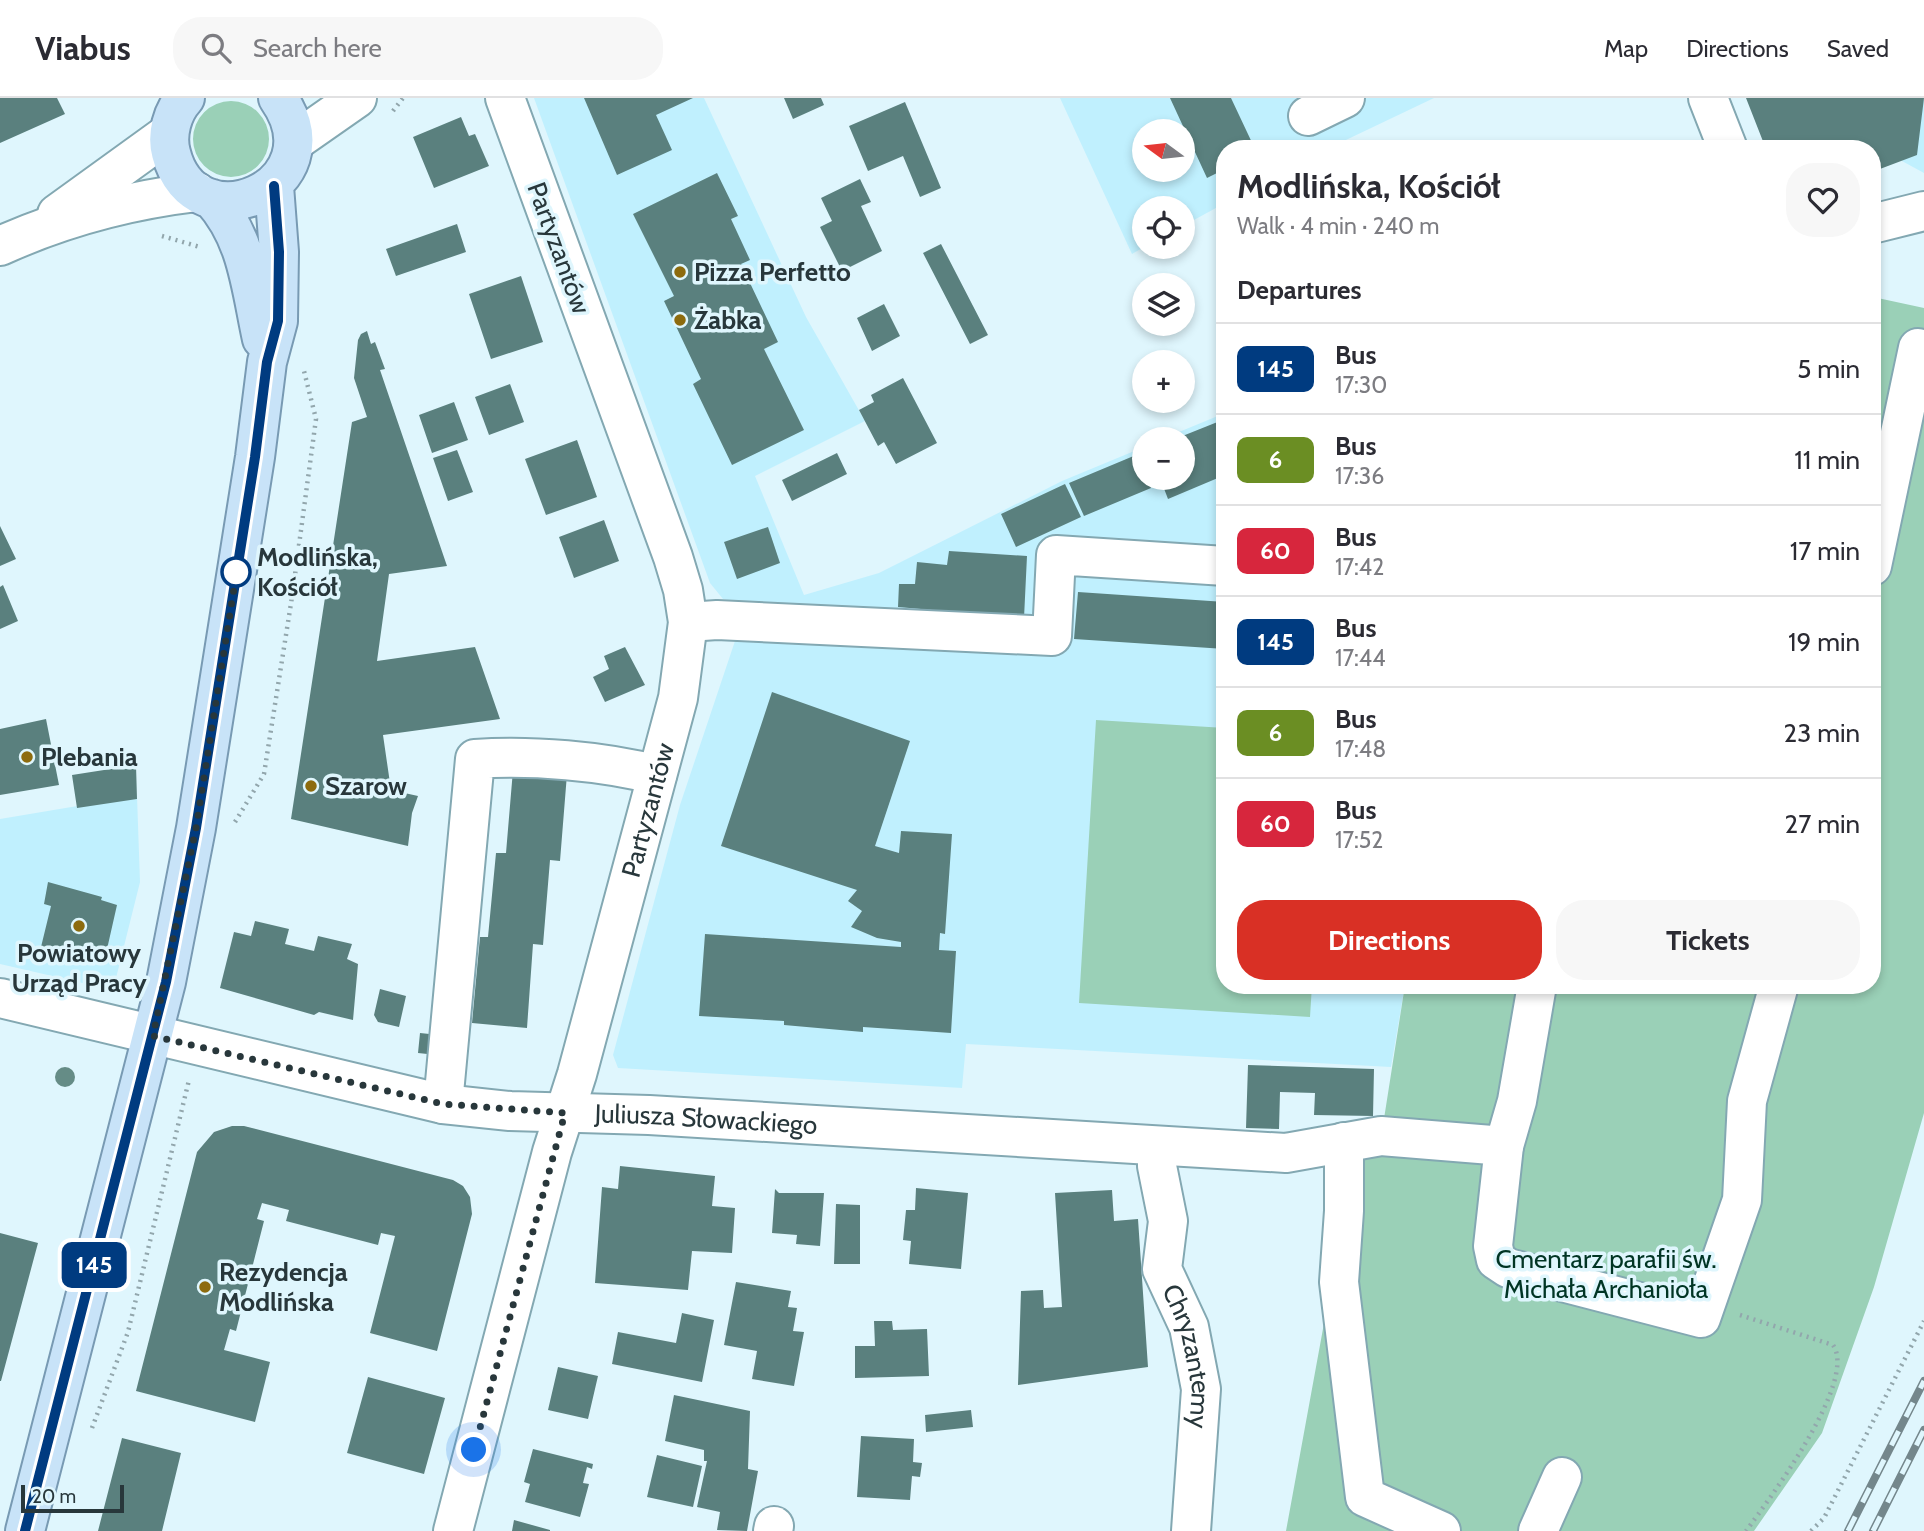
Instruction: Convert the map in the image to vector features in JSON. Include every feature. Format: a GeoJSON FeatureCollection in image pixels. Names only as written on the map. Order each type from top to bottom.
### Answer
{"type":"FeatureCollection","features":[{"type":"Feature","properties":{"kind":"main road"},"geometry":{"type":"LineString","coordinates":[[204,196],[245,201],[274,186],[291,158],[294,142],[292,125],[278,98]]}},
{"type":"Feature","properties":{"kind":"main road"},"geometry":{"type":"LineString","coordinates":[[179,108],[175,167],[229,217],[246,257],[267,362]]}},
{"type":"Feature","properties":{"kind":"main road"},"geometry":{"type":"LineString","coordinates":[[25,1531],[153,1036],[196,828],[255,457],[267,362],[278,321],[279,252],[274,186]]}},
{"type":"Feature","properties":{"kind":"street","name":"Partyzantów"},"geometry":{"type":"LineString","coordinates":[[453,1531],[678,698],[688,622],[683,590],[673,557],[505,98]]}},
{"type":"Feature","properties":{"kind":"street"},"geometry":{"type":"LineString","coordinates":[[1308,116],[1345,98]]}},
{"type":"Feature","properties":{"kind":"street"},"geometry":{"type":"LineString","coordinates":[[1708,98],[1724,140]]}},
{"type":"Feature","properties":{"kind":"street"},"geometry":{"type":"LineString","coordinates":[[294,142],[373,107]]}},
{"type":"Feature","properties":{"kind":"street"},"geometry":{"type":"LineString","coordinates":[[17,239],[179,108]]}},
{"type":"Feature","properties":{"kind":"street"},"geometry":{"type":"LineString","coordinates":[[17,239],[145,198],[204,196]]}},
{"type":"Feature","properties":{"kind":"street"},"geometry":{"type":"LineString","coordinates":[[1881,222],[1924,211]]}},
{"type":"Feature","properties":{"kind":"street"},"geometry":{"type":"LineString","coordinates":[[1881,523],[1918,348]]}},
{"type":"Feature","properties":{"kind":"street"},"geometry":{"type":"LineString","coordinates":[[688,622],[717,620],[1052,636],[1056,555],[1216,565]]}},
{"type":"Feature","properties":{"kind":"street"},"geometry":{"type":"LineString","coordinates":[[443,1104],[475,759],[498,757],[627,768],[657,775]]}},
{"type":"Feature","properties":{"kind":"street"},"geometry":{"type":"LineString","coordinates":[[1535,994],[1517,1101],[1504,1146],[1493,1246],[1496,1260],[1508,1268],[1701,1318],[1742,1200],[1747,1101],[1777,994]]}},
{"type":"Feature","properties":{"kind":"street","name":"Juliusza Słowackiego"},"geometry":{"type":"LineString","coordinates":[[0,998],[443,1104],[1286,1153],[1381,1136],[1504,1146]]}},
{"type":"Feature","properties":{"kind":"street"},"geometry":{"type":"LineString","coordinates":[[1344,1142],[1344,1210],[1339,1282],[1365,1497],[1441,1531]]}},
{"type":"Feature","properties":{"kind":"street","name":"Chryzantemy"},"geometry":{"type":"LineString","coordinates":[[1157,1146],[1157,1166],[1168,1220],[1162,1269],[1189,1327],[1201,1389],[1191,1531]]}},
{"type":"Feature","properties":{"kind":"street"},"geometry":{"type":"LineString","coordinates":[[1538,1531],[1562,1477]]}},
{"type":"Feature","properties":{"kind":"path"},"geometry":{"type":"LineString","coordinates":[[373,107],[403,98]]}},
{"type":"Feature","properties":{"kind":"path"},"geometry":{"type":"LineString","coordinates":[[1706,1304],[1833,1345],[1838,1353],[1838,1366],[1815,1429],[1746,1531]]}},
{"type":"Feature","properties":{"kind":"path"},"geometry":{"type":"LineString","coordinates":[[1811,1531],[1824,1518],[1924,1321]]}},
{"type":"Feature","properties":{"kind":"shaded area"},"geometry":{"type":"Polygon","coordinates":[[[534,98],[704,98],[806,317],[865,421],[755,476],[804,595],[879,573],[1062,481],[1132,452],[1132,490],[1195,490],[1195,427],[1191,427],[1216,417],[1216,994],[1403,994],[1391,1067],[966,1044],[962,1088],[618,1068],[613,1055],[680,805],[737,635],[740,603],[723,599],[710,583],[534,98]]]}},
{"type":"Feature","properties":{"kind":"shaded area"},"geometry":{"type":"Polygon","coordinates":[[[1060,98],[1434,98],[1346,140],[1216,140],[1216,208],[1195,219],[1195,196],[1132,196],[1132,254],[1060,98]]]}},
{"type":"Feature","properties":{"kind":"shaded area"},"geometry":{"type":"Polygon","coordinates":[[[1924,98],[1924,173],[1902,161],[1924,98]]]}},
{"type":"Feature","properties":{"kind":"shaded area"},"geometry":{"type":"Polygon","coordinates":[[[137,796],[140,882],[113,990],[0,964],[0,819],[137,796]]]}},
{"type":"Feature","properties":{"kind":"green space"},"geometry":{"type":"Polygon","coordinates":[[[231,101],[246,104],[258,112],[266,124],[269,139],[266,154],[258,166],[246,174],[231,177],[216,174],[204,166],[196,154],[193,139],[196,124],[204,112],[216,104],[231,101]]]}},
{"type":"Feature","properties":{"kind":"green space","name":"Cmentarz parafii św. Michała Archanioła"},"geometry":{"type":"Polygon","coordinates":[[[1881,299],[1924,308],[1924,1113],[1874,1287],[1822,1433],[1754,1531],[1286,1531],[1331,1285],[1344,1162],[1378,1157],[1404,994],[1881,994],[1881,299]]]}},
{"type":"Feature","properties":{"kind":"green space"},"geometry":{"type":"Polygon","coordinates":[[[1096,720],[1216,727],[1216,994],[1311,994],[1310,1017],[1079,1003],[1096,720]]]}},
{"type":"Feature","properties":{"kind":"building"},"geometry":{"type":"Polygon","coordinates":[[[0,98],[57,98],[65,114],[0,143],[0,98]]]}},
{"type":"Feature","properties":{"kind":"building"},"geometry":{"type":"Polygon","coordinates":[[[584,98],[693,98],[656,115],[672,150],[617,175],[584,98]]]}},
{"type":"Feature","properties":{"kind":"building"},"geometry":{"type":"Polygon","coordinates":[[[784,98],[821,98],[824,105],[793,119],[784,98]]]}},
{"type":"Feature","properties":{"kind":"building"},"geometry":{"type":"Polygon","coordinates":[[[1170,98],[1231,98],[1251,140],[1216,140],[1216,174],[1207,178],[1195,152],[1195,119],[1180,119],[1170,98]]]}},
{"type":"Feature","properties":{"kind":"building"},"geometry":{"type":"Polygon","coordinates":[[[1746,98],[1924,98],[1917,155],[1881,169],[1881,140],[1762,140],[1746,98]]]}},
{"type":"Feature","properties":{"kind":"building"},"geometry":{"type":"Polygon","coordinates":[[[905,102],[941,188],[920,197],[903,156],[868,171],[849,126],[905,102]]]}},
{"type":"Feature","properties":{"kind":"building"},"geometry":{"type":"Polygon","coordinates":[[[461,117],[469,136],[475,134],[489,166],[434,188],[413,137],[461,117]]]}},
{"type":"Feature","properties":{"kind":"building"},"geometry":{"type":"Polygon","coordinates":[[[717,173],[738,216],[731,219],[750,260],[741,264],[778,342],[764,349],[804,430],[732,465],[693,384],[701,379],[664,301],[674,296],[633,214],[717,173]]]}},
{"type":"Feature","properties":{"kind":"building"},"geometry":{"type":"Polygon","coordinates":[[[860,179],[871,202],[861,206],[882,251],[842,271],[820,227],[832,221],[821,198],[860,179]]]}},
{"type":"Feature","properties":{"kind":"building"},"geometry":{"type":"Polygon","coordinates":[[[457,224],[466,252],[396,276],[386,249],[457,224]]]}},
{"type":"Feature","properties":{"kind":"building"},"geometry":{"type":"Polygon","coordinates":[[[941,244],[988,335],[970,344],[923,253],[941,244]]]}},
{"type":"Feature","properties":{"kind":"building"},"geometry":{"type":"Polygon","coordinates":[[[521,276],[543,342],[491,359],[469,294],[521,276]]]}},
{"type":"Feature","properties":{"kind":"building"},"geometry":{"type":"Polygon","coordinates":[[[884,304],[900,336],[872,351],[857,318],[884,304]]]}},
{"type":"Feature","properties":{"kind":"building"},"geometry":{"type":"Polygon","coordinates":[[[367,331],[371,344],[375,342],[385,369],[380,370],[447,566],[389,574],[377,661],[475,647],[500,719],[383,735],[391,790],[418,796],[412,813],[408,846],[291,819],[352,422],[367,417],[354,378],[358,340],[361,334],[367,331]]]}},
{"type":"Feature","properties":{"kind":"building"},"geometry":{"type":"Polygon","coordinates":[[[903,378],[937,443],[896,464],[884,442],[878,446],[859,410],[874,402],[871,395],[903,378]]]}},
{"type":"Feature","properties":{"kind":"building"},"geometry":{"type":"Polygon","coordinates":[[[510,384],[524,422],[489,435],[475,397],[510,384]]]}},
{"type":"Feature","properties":{"kind":"building"},"geometry":{"type":"Polygon","coordinates":[[[454,402],[468,440],[432,453],[419,415],[454,402]]]}},
{"type":"Feature","properties":{"kind":"building"},"geometry":{"type":"Polygon","coordinates":[[[1216,423],[1216,479],[1195,488],[1195,431],[1216,423]]]}},
{"type":"Feature","properties":{"kind":"building"},"geometry":{"type":"Polygon","coordinates":[[[577,440],[597,497],[546,515],[525,459],[577,440]]]}},
{"type":"Feature","properties":{"kind":"building"},"geometry":{"type":"Polygon","coordinates":[[[457,450],[473,492],[448,501],[433,458],[457,450]]]}},
{"type":"Feature","properties":{"kind":"building"},"geometry":{"type":"Polygon","coordinates":[[[837,453],[847,474],[792,501],[782,480],[837,453]]]}},
{"type":"Feature","properties":{"kind":"building"},"geometry":{"type":"Polygon","coordinates":[[[1132,457],[1132,490],[1146,490],[1084,516],[1069,483],[1132,457]]]}},
{"type":"Feature","properties":{"kind":"building"},"geometry":{"type":"Polygon","coordinates":[[[1065,484],[1081,517],[1016,547],[1001,514],[1065,484]]]}},
{"type":"Feature","properties":{"kind":"building"},"geometry":{"type":"Polygon","coordinates":[[[1165,490],[1189,490],[1168,499],[1165,490]]]}},
{"type":"Feature","properties":{"kind":"building"},"geometry":{"type":"Polygon","coordinates":[[[604,520],[619,561],[574,578],[559,537],[604,520]]]}},
{"type":"Feature","properties":{"kind":"building"},"geometry":{"type":"Polygon","coordinates":[[[0,526],[16,559],[0,566],[0,526]]]}},
{"type":"Feature","properties":{"kind":"building"},"geometry":{"type":"Polygon","coordinates":[[[768,527],[780,563],[737,579],[724,542],[768,527]]]}},
{"type":"Feature","properties":{"kind":"building"},"geometry":{"type":"Polygon","coordinates":[[[949,551],[1027,556],[1024,618],[898,607],[899,584],[915,584],[917,562],[947,565],[949,551]]]}},
{"type":"Feature","properties":{"kind":"building"},"geometry":{"type":"Polygon","coordinates":[[[3,585],[18,621],[0,629],[0,587],[3,585]]]}},
{"type":"Feature","properties":{"kind":"building"},"geometry":{"type":"Polygon","coordinates":[[[1078,592],[1216,601],[1216,648],[1074,639],[1078,592]]]}},
{"type":"Feature","properties":{"kind":"building"},"geometry":{"type":"Polygon","coordinates":[[[625,647],[645,685],[605,702],[593,677],[609,669],[604,656],[625,647]]]}},
{"type":"Feature","properties":{"kind":"building"},"geometry":{"type":"Polygon","coordinates":[[[772,692],[910,741],[875,846],[899,853],[901,831],[952,834],[945,934],[940,933],[939,950],[956,951],[951,1033],[863,1027],[863,1032],[784,1025],[784,1021],[699,1016],[705,934],[901,947],[901,942],[877,938],[851,927],[862,911],[848,901],[857,890],[721,846],[772,692]]]}},
{"type":"Feature","properties":{"kind":"building","name":"Plebania"},"geometry":{"type":"Polygon","coordinates":[[[46,719],[59,785],[0,795],[0,729],[46,719]]]}},
{"type":"Feature","properties":{"kind":"building"},"geometry":{"type":"Polygon","coordinates":[[[136,765],[137,799],[77,808],[72,775],[136,765]]]}},
{"type":"Feature","properties":{"kind":"building"},"geometry":{"type":"Polygon","coordinates":[[[513,770],[567,774],[560,861],[550,860],[543,945],[533,944],[527,1028],[472,1023],[480,937],[488,937],[496,853],[506,853],[513,770]]]}},
{"type":"Feature","properties":{"kind":"building","name":"Powiatowy Urząd Pracy"},"geometry":{"type":"Polygon","coordinates":[[[48,882],[102,897],[101,900],[117,905],[105,958],[68,950],[67,954],[41,947],[51,906],[44,904],[48,882]]]}},
{"type":"Feature","properties":{"kind":"building"},"geometry":{"type":"Polygon","coordinates":[[[255,921],[289,929],[285,944],[314,951],[318,936],[352,944],[347,959],[358,964],[353,1020],[319,1012],[314,1015],[220,988],[234,932],[251,936],[255,921]]]}},
{"type":"Feature","properties":{"kind":"building"},"geometry":{"type":"Polygon","coordinates":[[[380,989],[406,996],[399,1027],[378,1022],[374,1015],[380,989]]]}},
{"type":"Feature","properties":{"kind":"building"},"geometry":{"type":"Polygon","coordinates":[[[420,1033],[439,1035],[437,1055],[418,1053],[420,1033]]]}},
{"type":"Feature","properties":{"kind":"building"},"geometry":{"type":"Polygon","coordinates":[[[1248,1065],[1374,1069],[1373,1116],[1314,1115],[1315,1093],[1280,1092],[1279,1129],[1246,1128],[1248,1065]]]}},
{"type":"Feature","properties":{"kind":"building","name":"Rezydencja Modlińska"},"geometry":{"type":"Polygon","coordinates":[[[232,1126],[244,1126],[453,1180],[463,1186],[470,1197],[472,1214],[437,1351],[370,1333],[395,1236],[381,1233],[378,1245],[286,1221],[289,1210],[262,1203],[257,1219],[264,1221],[236,1331],[230,1329],[224,1350],[270,1362],[255,1422],[136,1391],[197,1152],[214,1132],[232,1126]]]}},
{"type":"Feature","properties":{"kind":"building"},"geometry":{"type":"Polygon","coordinates":[[[620,1166],[715,1176],[712,1206],[735,1208],[732,1253],[692,1251],[688,1290],[595,1283],[602,1187],[618,1189],[620,1166]]]}},
{"type":"Feature","properties":{"kind":"building"},"geometry":{"type":"Polygon","coordinates":[[[916,1188],[968,1193],[961,1269],[909,1264],[911,1241],[903,1240],[906,1210],[915,1210],[916,1188]]]}},
{"type":"Feature","properties":{"kind":"building"},"geometry":{"type":"Polygon","coordinates":[[[775,1189],[779,1193],[824,1193],[820,1246],[796,1244],[797,1235],[772,1233],[775,1189]]]}},
{"type":"Feature","properties":{"kind":"building"},"geometry":{"type":"Polygon","coordinates":[[[1112,1190],[1114,1221],[1138,1219],[1148,1367],[1018,1385],[1021,1291],[1043,1290],[1044,1308],[1062,1307],[1055,1193],[1112,1190]]]}},
{"type":"Feature","properties":{"kind":"building"},"geometry":{"type":"Polygon","coordinates":[[[836,1204],[860,1205],[860,1264],[834,1264],[836,1204]]]}},
{"type":"Feature","properties":{"kind":"building"},"geometry":{"type":"Polygon","coordinates":[[[0,1233],[38,1243],[1,1381],[0,1381],[0,1233]]]}},
{"type":"Feature","properties":{"kind":"building"},"geometry":{"type":"Polygon","coordinates":[[[736,1282],[791,1291],[788,1307],[797,1308],[793,1331],[804,1332],[794,1386],[752,1379],[757,1351],[724,1345],[736,1282]]]}},
{"type":"Feature","properties":{"kind":"building"},"geometry":{"type":"Polygon","coordinates":[[[682,1313],[714,1320],[702,1382],[612,1364],[618,1332],[676,1343],[682,1313]]]}},
{"type":"Feature","properties":{"kind":"building"},"geometry":{"type":"Polygon","coordinates":[[[874,1321],[892,1321],[893,1330],[927,1329],[929,1376],[855,1378],[855,1346],[875,1346],[874,1321]]]}},
{"type":"Feature","properties":{"kind":"building"},"geometry":{"type":"Polygon","coordinates":[[[558,1367],[598,1376],[588,1419],[548,1410],[558,1367]]]}},
{"type":"Feature","properties":{"kind":"building"},"geometry":{"type":"Polygon","coordinates":[[[368,1377],[445,1398],[424,1474],[347,1453],[368,1377]]]}},
{"type":"Feature","properties":{"kind":"building"},"geometry":{"type":"Polygon","coordinates":[[[674,1395],[750,1411],[748,1469],[758,1471],[747,1531],[717,1530],[720,1512],[697,1507],[707,1461],[704,1461],[704,1450],[665,1441],[674,1395]]]}},
{"type":"Feature","properties":{"kind":"building"},"geometry":{"type":"Polygon","coordinates":[[[971,1410],[973,1427],[926,1432],[925,1415],[971,1410]]]}},
{"type":"Feature","properties":{"kind":"building"},"geometry":{"type":"Polygon","coordinates":[[[861,1436],[914,1439],[913,1462],[922,1463],[920,1477],[912,1476],[910,1500],[857,1497],[861,1436]]]}},
{"type":"Feature","properties":{"kind":"building"},"geometry":{"type":"Polygon","coordinates":[[[122,1438],[181,1453],[162,1531],[98,1531],[122,1438]]]}},
{"type":"Feature","properties":{"kind":"building"},"geometry":{"type":"Polygon","coordinates":[[[533,1449],[593,1464],[592,1469],[587,1467],[583,1483],[589,1484],[580,1517],[525,1502],[530,1484],[524,1482],[533,1449]]]}},
{"type":"Feature","properties":{"kind":"building"},"geometry":{"type":"Polygon","coordinates":[[[657,1455],[702,1466],[693,1507],[647,1497],[657,1455]]]}},
{"type":"Feature","properties":{"kind":"building"},"geometry":{"type":"Polygon","coordinates":[[[514,1520],[550,1530],[550,1531],[512,1531],[514,1520]]]}},
{"type":"Feature","properties":{"kind":"railway"},"geometry":{"type":"LineString","coordinates":[[1848,1531],[1924,1381]]}},
{"type":"Feature","properties":{"kind":"railway"},"geometry":{"type":"LineString","coordinates":[[1873,1531],[1924,1430]]}},
{"type":"Feature","properties":{"kind":"bus line","name":"145"},"geometry":{"type":"LineString","coordinates":[[25,1531],[166,982],[196,828],[255,457],[267,362],[278,321],[279,252],[274,186]]}},
{"type":"Feature","properties":{"kind":"place","name":"Pizza Perfetto"},"geometry":{"type":"Point","coordinates":[680,272]}},
{"type":"Feature","properties":{"kind":"place","name":"Żabka"},"geometry":{"type":"Point","coordinates":[680,320]}},
{"type":"Feature","properties":{"kind":"place","name":"Modlińska, Kościół"},"geometry":{"type":"Point","coordinates":[236,572]}},
{"type":"Feature","properties":{"kind":"place","name":"Plebania"},"geometry":{"type":"Point","coordinates":[27,757]}},
{"type":"Feature","properties":{"kind":"place","name":"Szarow"},"geometry":{"type":"Point","coordinates":[311,786]}},
{"type":"Feature","properties":{"kind":"place","name":"Powiatowy Urząd Pracy"},"geometry":{"type":"Point","coordinates":[79,926]}},
{"type":"Feature","properties":{"kind":"place","name":"Rezydencja Modlińska"},"geometry":{"type":"Point","coordinates":[205,1287]}},
{"type":"Feature","properties":{"kind":"route"},"geometry":{"type":"LineString","coordinates":[[236,572],[238,563],[196,828],[153,1036],[443,1104],[565,1113],[552,1152],[474,1450]]}}]}
